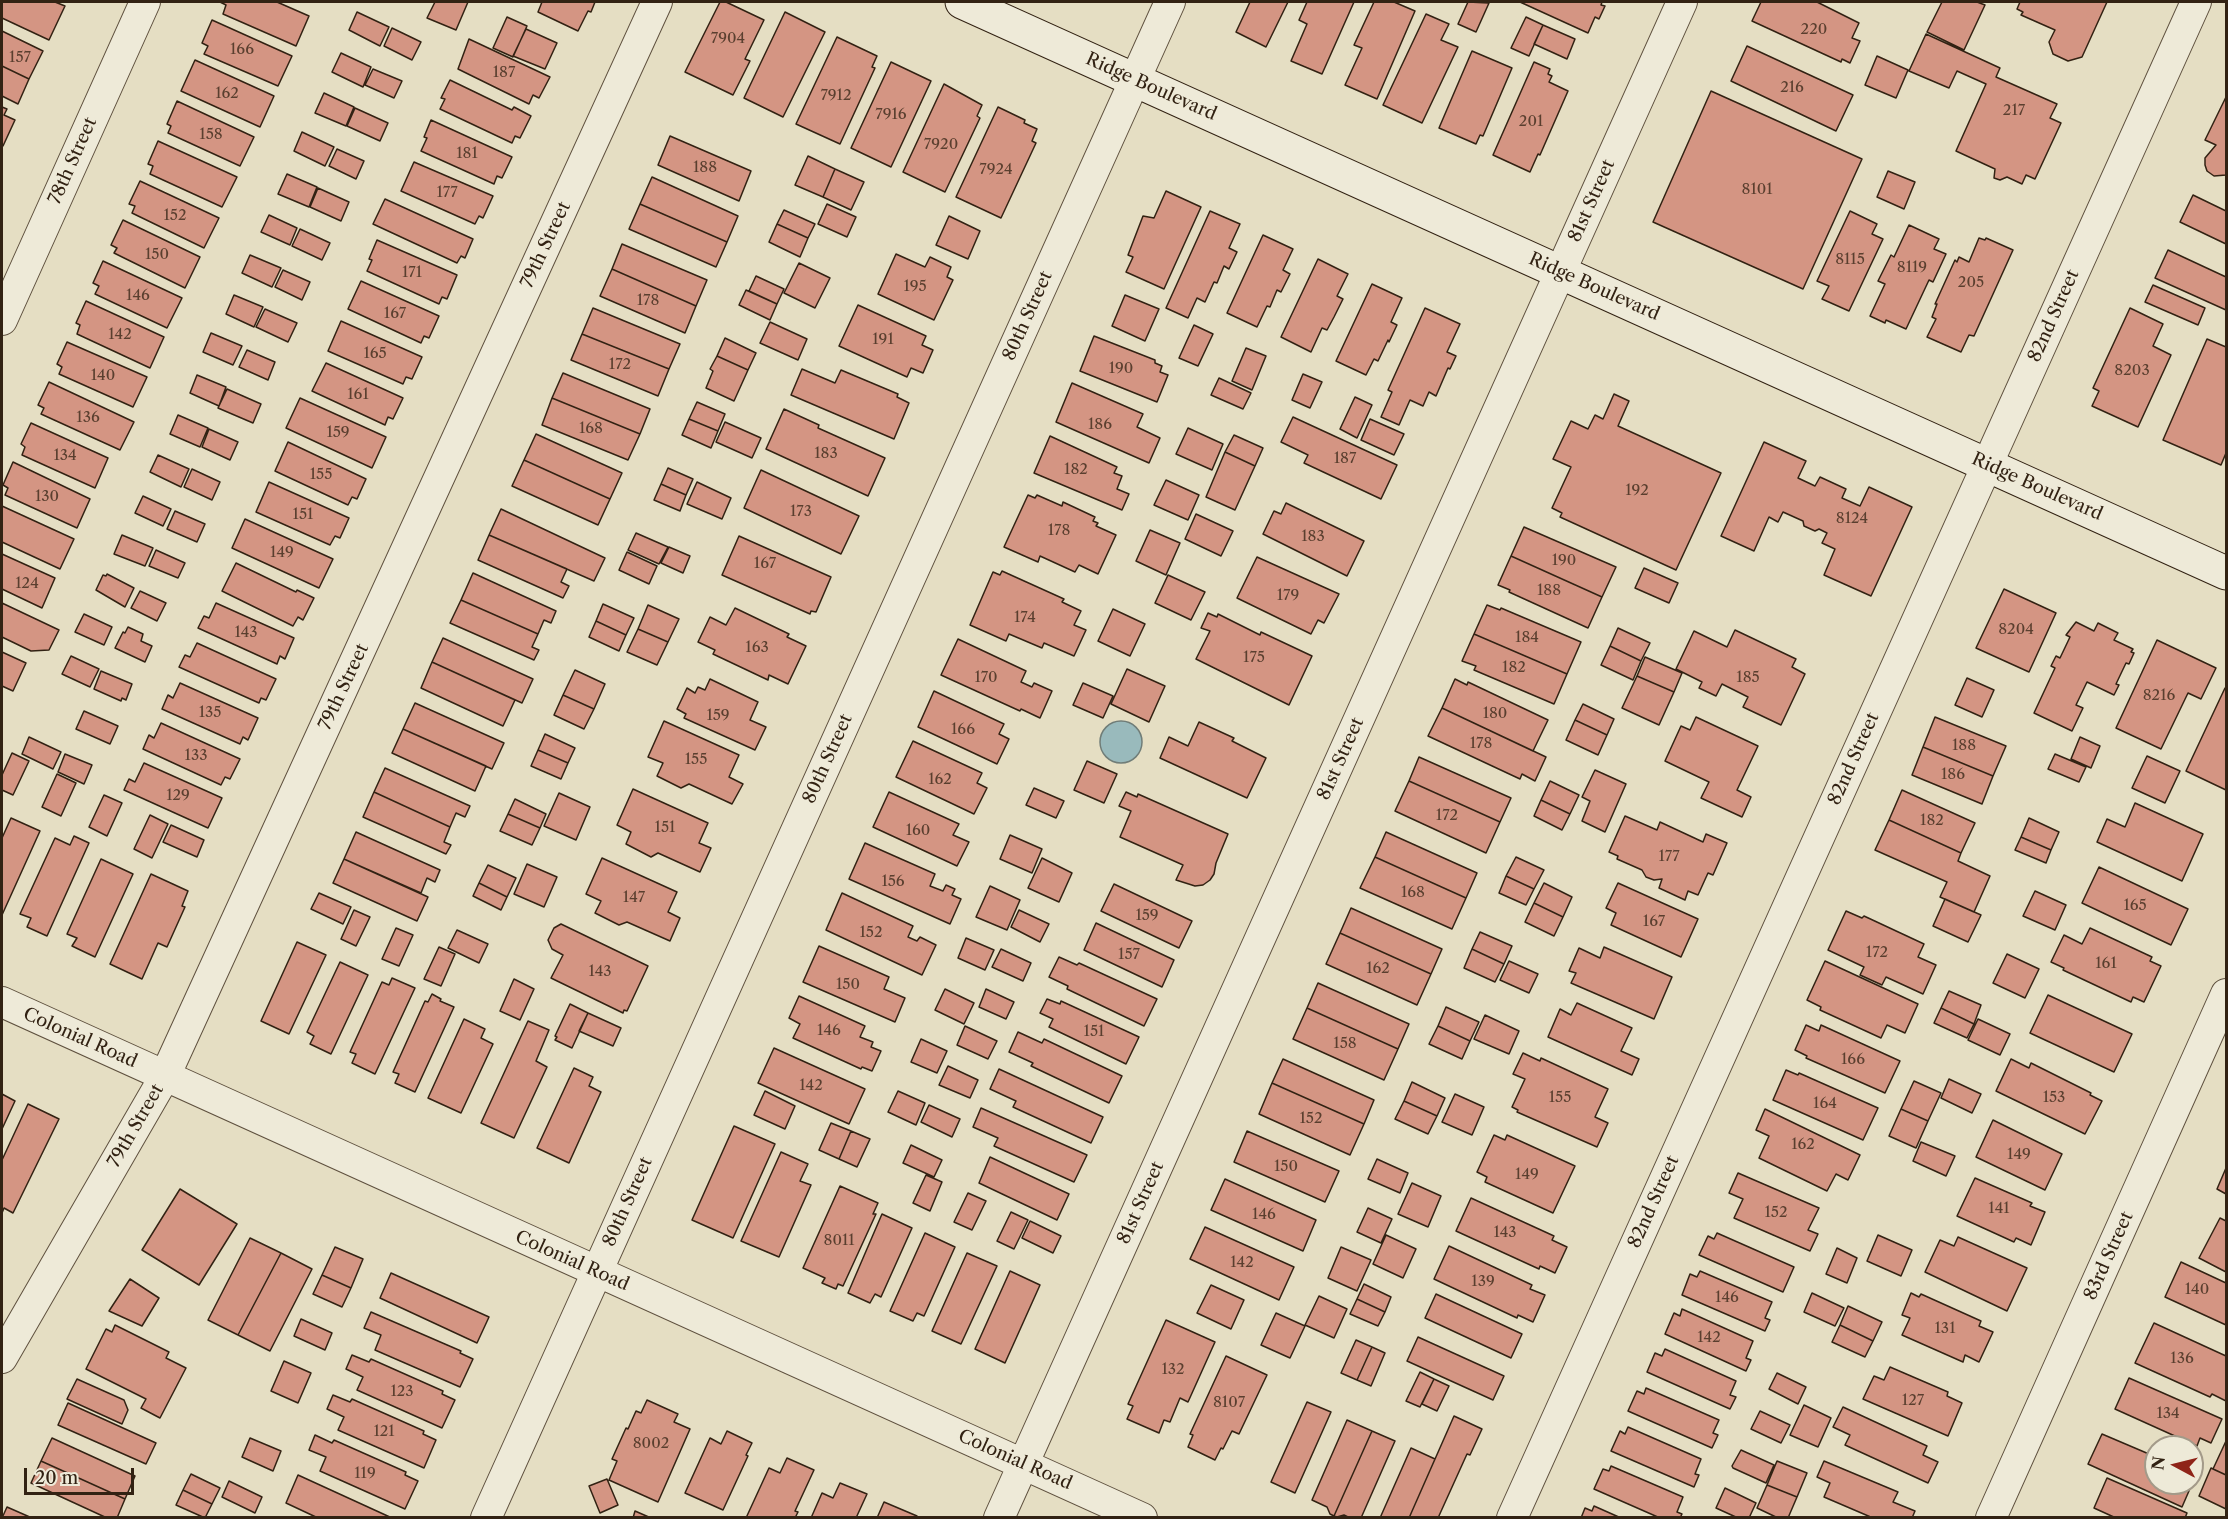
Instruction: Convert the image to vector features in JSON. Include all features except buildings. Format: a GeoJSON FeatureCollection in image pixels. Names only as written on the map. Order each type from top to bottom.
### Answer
{"type":"FeatureCollection","features":[{"type":"Feature","properties":{"kind":"street","name":"78th Street"},"geometry":{"type":"LineString","coordinates":[[2,320],[145,2]]}},
{"type":"Feature","properties":{"kind":"street","name":"79th Street"},"geometry":{"type":"LineString","coordinates":[[2,1358],[165,1076],[657,2]]}},
{"type":"Feature","properties":{"kind":"street","name":"Ridge Boulevard"},"geometry":{"type":"LineString","coordinates":[[962,2],[2226,573]]}},
{"type":"Feature","properties":{"kind":"street","name":"80th Street"},"geometry":{"type":"LineString","coordinates":[[486,1518],[1170,2]]}},
{"type":"Feature","properties":{"kind":"street","name":"81st Street"},"geometry":{"type":"LineString","coordinates":[[999,1518],[1682,2]]}},
{"type":"Feature","properties":{"kind":"street","name":"82nd Street"},"geometry":{"type":"LineString","coordinates":[[1512,1518],[2196,2]]}},
{"type":"Feature","properties":{"kind":"street","name":"83rd Street"},"geometry":{"type":"LineString","coordinates":[[1991,1518],[2226,994]]}},
{"type":"Feature","properties":{"kind":"street","name":"Colonial Road"},"geometry":{"type":"LineString","coordinates":[[2,1002],[1142,1518]]}},
{"type":"Feature","properties":{"kind":"water"},"geometry":{"type":"Polygon","coordinates":[[[1121,721],[1136,727],[1142,742],[1136,757],[1121,763],[1106,757],[1100,742],[1106,727],[1121,721]]]}}]}
